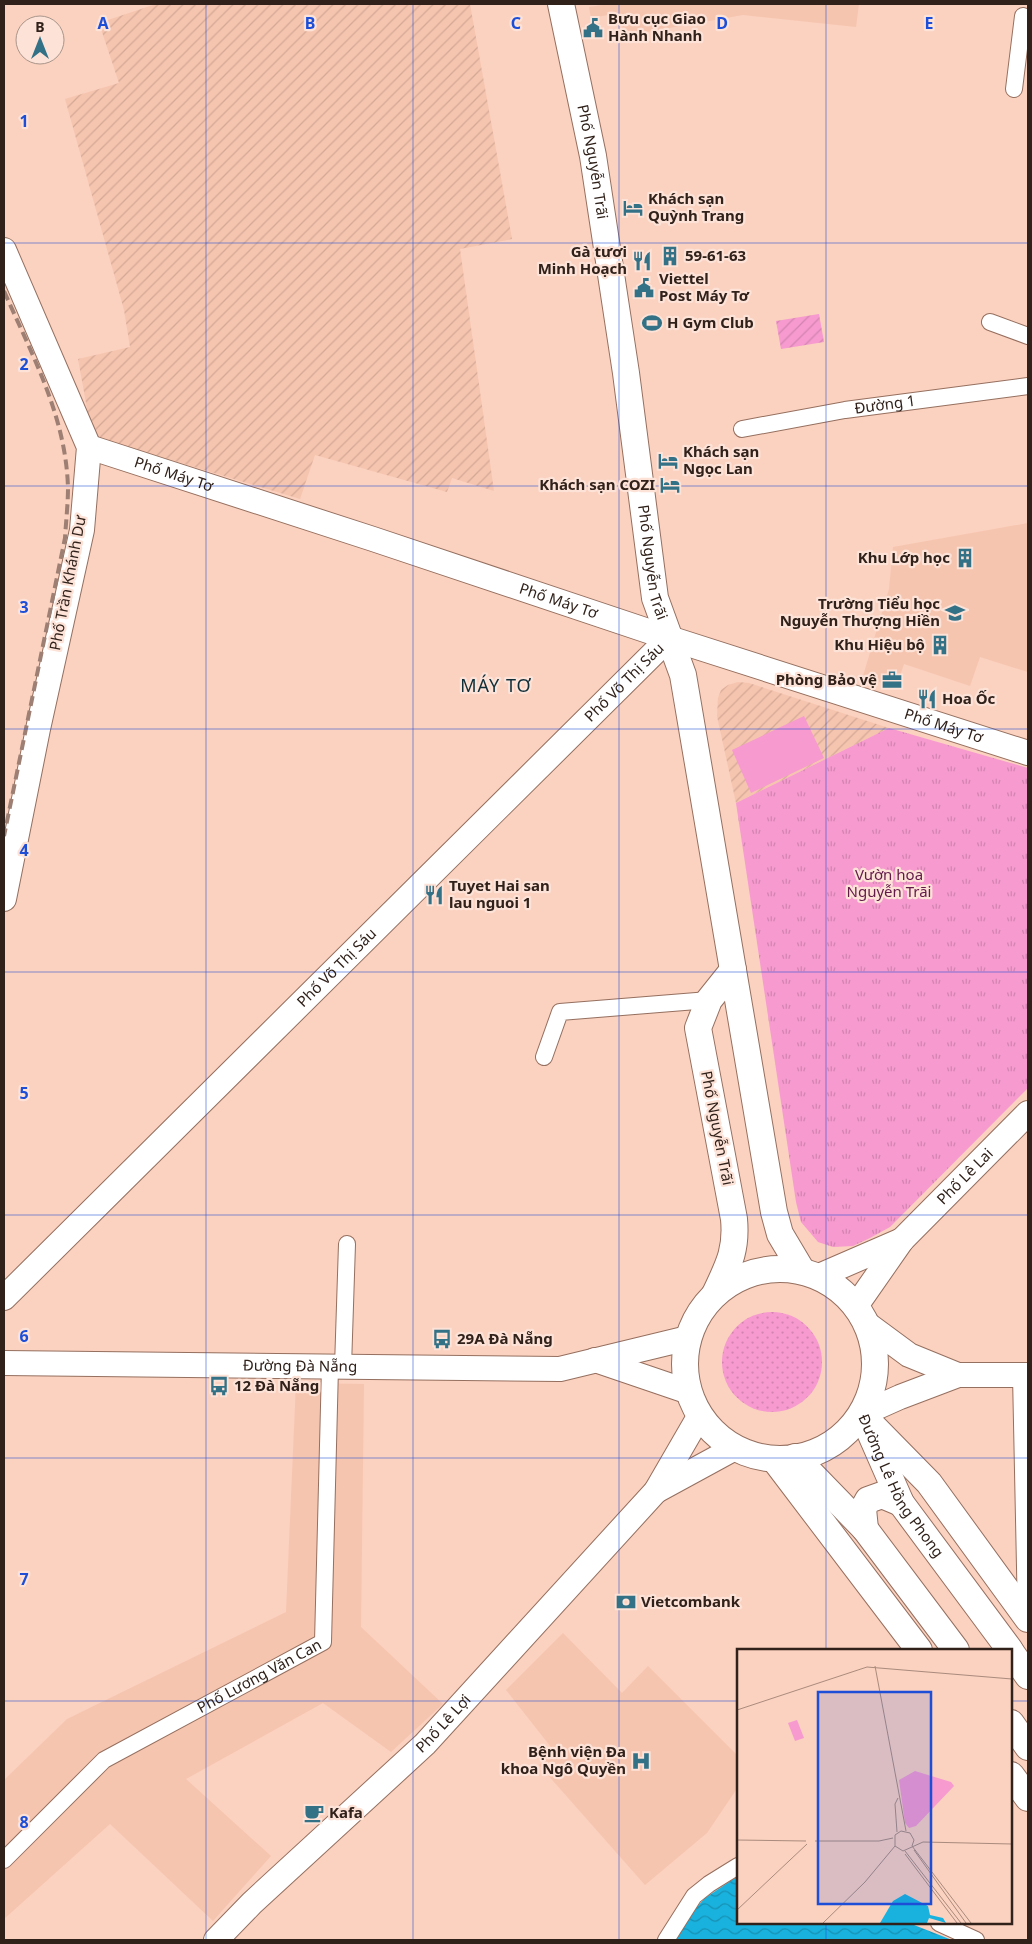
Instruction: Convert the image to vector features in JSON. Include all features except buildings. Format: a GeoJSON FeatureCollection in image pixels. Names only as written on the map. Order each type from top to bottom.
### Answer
{"type":"FeatureCollection","features":[{"type":"Feature","properties":{"kind":"main road","name":"Phố Nguyễn Trãi"},"geometry":{"type":"LineString","coordinates":[[561,4],[593,156],[626,373],[656,598],[684,684],[774,1212],[780,1234],[810,1274]]}},
{"type":"Feature","properties":{"kind":"main road","name":"Phố Nguyễn Trãi"},"geometry":{"type":"LineString","coordinates":[[715,1294],[732,1257],[736,1237],[698,1028],[709,1000],[733,970]]}},
{"type":"Feature","properties":{"kind":"main road"},"geometry":{"type":"LineString","coordinates":[[778,1269],[810,1274],[839,1289],[862,1315],[876,1354],[873,1385],[862,1414],[849,1430],[833,1443],[815,1452],[785,1458],[754,1455],[736,1448],[715,1434],[694,1403],[685,1365],[688,1338],[698,1314],[715,1294],[734,1280],[756,1272],[778,1269]]}},
{"type":"Feature","properties":{"kind":"main road","name":"Đường Lê Hồng Phong"},"geometry":{"type":"LineString","coordinates":[[862,1414],[901,1503],[1009,1649]]}},
{"type":"Feature","properties":{"kind":"main road","name":"Đường Lê Hồng Phong"},"geometry":{"type":"LineString","coordinates":[[862,1414],[929,1483],[1027,1617]]}},
{"type":"Feature","properties":{"kind":"main road"},"geometry":{"type":"LineString","coordinates":[[785,1458],[865,1529],[955,1649]]}},
{"type":"Feature","properties":{"kind":"main road"},"geometry":{"type":"LineString","coordinates":[[785,1458],[917,1649]]}},
{"type":"Feature","properties":{"kind":"main road"},"geometry":{"type":"LineString","coordinates":[[865,1529],[863,1509],[868,1500],[882,1495],[901,1503]]}},
{"type":"Feature","properties":{"kind":"main road","name":"Đường Lê Hồng Phong"},"geometry":{"type":"LineString","coordinates":[[1012,1654],[1028,1676]]}},
{"type":"Feature","properties":{"kind":"main road"},"geometry":{"type":"LineString","coordinates":[[1012,1724],[1028,1747]]}},
{"type":"Feature","properties":{"kind":"main road"},"geometry":{"type":"LineString","coordinates":[[1012,1776],[1028,1798]]}},
{"type":"Feature","properties":{"kind":"street"},"geometry":{"type":"LineString","coordinates":[[1014,89],[1023,16]]}},
{"type":"Feature","properties":{"kind":"street","name":"Phố Trần Khánh Dư"},"geometry":{"type":"LineString","coordinates":[[4,250],[90,447],[82,530],[36,738],[4,899]]}},
{"type":"Feature","properties":{"kind":"street"},"geometry":{"type":"LineString","coordinates":[[990,322],[1028,336]]}},
{"type":"Feature","properties":{"kind":"street","name":"Đường 1"},"geometry":{"type":"LineString","coordinates":[[742,429],[845,410],[1028,386]]}},
{"type":"Feature","properties":{"kind":"street","name":"Phố Máy Tơ"},"geometry":{"type":"LineString","coordinates":[[90,447],[669,638],[1028,752]]}},
{"type":"Feature","properties":{"kind":"street","name":"Phố Võ Thị Sáu"},"geometry":{"type":"LineString","coordinates":[[4,1298],[669,638]]}},
{"type":"Feature","properties":{"kind":"street"},"geometry":{"type":"LineString","coordinates":[[544,1057],[560,1012],[709,1000]]}},
{"type":"Feature","properties":{"kind":"street","name":"Phố Lê Lai"},"geometry":{"type":"LineString","coordinates":[[862,1315],[902,1240],[1028,1113]]}},
{"type":"Feature","properties":{"kind":"street","name":"Phố Lê Lai"},"geometry":{"type":"LineString","coordinates":[[810,1274],[902,1240]]}},
{"type":"Feature","properties":{"kind":"street"},"geometry":{"type":"LineString","coordinates":[[337,1367],[347,1244]]}},
{"type":"Feature","properties":{"kind":"street"},"geometry":{"type":"LineString","coordinates":[[862,1315],[909,1354],[958,1375]]}},
{"type":"Feature","properties":{"kind":"street","name":"Đường Đà Nẵng"},"geometry":{"type":"LineString","coordinates":[[4,1363],[560,1369],[688,1338]]}},
{"type":"Feature","properties":{"kind":"street"},"geometry":{"type":"LineString","coordinates":[[595,1360],[694,1403]]}},
{"type":"Feature","properties":{"kind":"street","name":"Phố Lương Văn Can"},"geometry":{"type":"LineString","coordinates":[[4,1860],[104,1760],[323,1642],[337,1367]]}},
{"type":"Feature","properties":{"kind":"street"},"geometry":{"type":"LineString","coordinates":[[862,1414],[958,1375],[1025,1375],[1027,1617]]}},
{"type":"Feature","properties":{"kind":"street","name":"Phố Lê Lợi"},"geometry":{"type":"LineString","coordinates":[[216,1940],[252,1903],[425,1744],[656,1491],[694,1403]]}},
{"type":"Feature","properties":{"kind":"street","name":"Phố Lê Lợi"},"geometry":{"type":"LineString","coordinates":[[656,1491],[736,1448]]}},
{"type":"Feature","properties":{"kind":"street"},"geometry":{"type":"LineString","coordinates":[[666,1940],[694,1896],[737,1867]]}},
{"type":"Feature","properties":{"kind":"street"},"geometry":{"type":"LineString","coordinates":[[941,1924],[976,1940]]}},
{"type":"Feature","properties":{"kind":"shaded area"},"geometry":{"type":"Polygon","coordinates":[[[156,4],[470,4],[512,239],[460,249],[494,491],[452,478],[447,492],[315,455],[300,499],[92,436],[78,359],[130,347],[124,310],[65,99],[119,83],[99,23],[156,4]]]}},
{"type":"Feature","properties":{"kind":"shaded area"},"geometry":{"type":"Polygon","coordinates":[[[609,4],[859,4],[856,27],[743,15],[624,36],[619,13],[591,18],[589,7],[609,4]]]}},
{"type":"Feature","properties":{"kind":"shaded area","name":"Trường Tiểu học Nguyễn Thượng Hiền"},"geometry":{"type":"Polygon","coordinates":[[[1028,523],[1028,672],[980,657],[970,686],[904,664],[896,688],[863,676],[889,589],[893,547],[1028,523]]]}},
{"type":"Feature","properties":{"kind":"shaded area"},"geometry":{"type":"Polygon","coordinates":[[[738,682],[749,683],[889,728],[736,803],[717,716],[718,698],[721,690],[728,685],[738,682]]]}},
{"type":"Feature","properties":{"kind":"shaded area"},"geometry":{"type":"Polygon","coordinates":[[[296,1383],[364,1384],[361,1627],[443,1704],[391,1752],[323,1703],[186,1779],[271,1856],[213,1921],[110,1824],[4,1919],[4,1780],[67,1719],[286,1612],[296,1383]]]}},
{"type":"Feature","properties":{"kind":"shaded area","name":"Bệnh viện Đa khoa Ngô Quyền"},"geometry":{"type":"Polygon","coordinates":[[[563,1633],[622,1693],[648,1666],[737,1755],[737,1788],[707,1833],[645,1885],[539,1765],[554,1751],[506,1690],[563,1633]]]}},
{"type":"Feature","properties":{"kind":"green space"},"geometry":{"type":"Polygon","coordinates":[[[819,314],[824,342],[781,349],[776,321],[819,314]]]}},
{"type":"Feature","properties":{"kind":"green space"},"geometry":{"type":"Polygon","coordinates":[[[804,716],[824,758],[751,793],[732,750],[804,716]]]}},
{"type":"Feature","properties":{"kind":"green space","name":"Vườn hoa Nguyễn Trãi"},"geometry":{"type":"Polygon","coordinates":[[[889,728],[1028,768],[1028,1088],[890,1227],[853,1246],[833,1247],[818,1242],[801,1222],[796,1202],[736,803],[889,728]]]}},
{"type":"Feature","properties":{"kind":"green space"},"geometry":{"type":"Polygon","coordinates":[[[772,1312],[791,1316],[807,1327],[818,1343],[822,1362],[818,1381],[807,1397],[791,1408],[772,1412],[753,1408],[737,1397],[726,1381],[722,1362],[726,1343],[737,1327],[753,1316],[772,1312]]]}},
{"type":"Feature","properties":{"kind":"water"},"geometry":{"type":"Polygon","coordinates":[[[737,1877],[737,1924],[912,1924],[952,1940],[673,1940],[687,1918],[705,1898],[737,1877]]]}},
{"type":"Feature","properties":{"kind":"railway"},"geometry":{"type":"LineString","coordinates":[[4,291],[46,386],[61,436],[66,461],[68,488],[65,538],[4,836]]}},
{"type":"Feature","properties":{"kind":"place","name":"Bưu cục Giao Hành Nhanh"},"geometry":{"type":"Point","coordinates":[593,28]}},
{"type":"Feature","properties":{"kind":"place","name":"Khách sạn Quỳnh Trang"},"geometry":{"type":"Point","coordinates":[633,208]}},
{"type":"Feature","properties":{"kind":"place","name":"59-61-63"},"geometry":{"type":"Point","coordinates":[670,256]}},
{"type":"Feature","properties":{"kind":"place","name":"Gà tươi Minh Hoạch"},"geometry":{"type":"Point","coordinates":[642,261]}},
{"type":"Feature","properties":{"kind":"place","name":"Viettel Post Máy Tơ"},"geometry":{"type":"Point","coordinates":[644,288]}},
{"type":"Feature","properties":{"kind":"place","name":"H Gym Club"},"geometry":{"type":"Point","coordinates":[652,323]}},
{"type":"Feature","properties":{"kind":"place","name":"Khách sạn Ngọc Lan"},"geometry":{"type":"Point","coordinates":[668,461]}},
{"type":"Feature","properties":{"kind":"place","name":"Khách sạn COZI"},"geometry":{"type":"Point","coordinates":[670,485]}},
{"type":"Feature","properties":{"kind":"place","name":"Khu Lớp học"},"geometry":{"type":"Point","coordinates":[965,558]}},
{"type":"Feature","properties":{"kind":"place","name":"Trường Tiểu học Nguyễn Thượng Hiền"},"geometry":{"type":"Point","coordinates":[955,613]}},
{"type":"Feature","properties":{"kind":"place","name":"Khu Hiệu bộ"},"geometry":{"type":"Point","coordinates":[940,645]}},
{"type":"Feature","properties":{"kind":"place","name":"Phòng Bảo vệ"},"geometry":{"type":"Point","coordinates":[892,680]}},
{"type":"Feature","properties":{"kind":"place","name":"Hoa Ốc"},"geometry":{"type":"Point","coordinates":[927,699]}},
{"type":"Feature","properties":{"kind":"place","name":"Tuyet Hai san lau nguoi 1"},"geometry":{"type":"Point","coordinates":[434,895]}},
{"type":"Feature","properties":{"kind":"place","name":"29A Đà Nẵng"},"geometry":{"type":"Point","coordinates":[442,1339]}},
{"type":"Feature","properties":{"kind":"place","name":"12 Đà Nẵng"},"geometry":{"type":"Point","coordinates":[219,1386]}},
{"type":"Feature","properties":{"kind":"place","name":"Vietcombank"},"geometry":{"type":"Point","coordinates":[626,1602]}},
{"type":"Feature","properties":{"kind":"place","name":"Bệnh viện Đa khoa Ngô Quyền"},"geometry":{"type":"Point","coordinates":[641,1761]}},
{"type":"Feature","properties":{"kind":"place","name":"Kafa"},"geometry":{"type":"Point","coordinates":[314,1813]}},
{"type":"Feature","properties":{"kind":"district","name":"MÁY TƠ"},"geometry":{"type":"Point","coordinates":[496,686]}}]}
